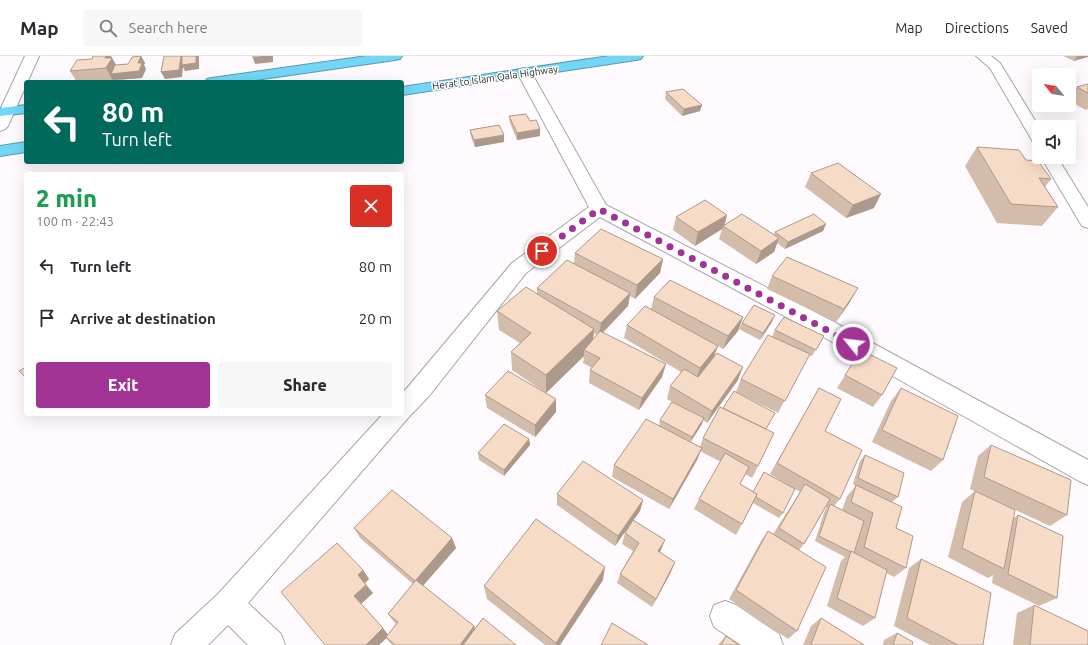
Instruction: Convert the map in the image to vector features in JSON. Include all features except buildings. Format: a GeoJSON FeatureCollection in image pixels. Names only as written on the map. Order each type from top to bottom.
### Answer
{"type":"FeatureCollection","features":[{"type":"Feature","properties":{"kind":"highway"},"geometry":{"type":"LineString","coordinates":[[226,80],[395,56]]}},
{"type":"Feature","properties":{"kind":"highway","name":"Herat to Islam Qala Highway"},"geometry":{"type":"LineString","coordinates":[[404,91],[636,56]]}},
{"type":"Feature","properties":{"kind":"highway"},"geometry":{"type":"LineString","coordinates":[[4,112],[24,109]]}},
{"type":"Feature","properties":{"kind":"highway"},"geometry":{"type":"LineString","coordinates":[[0,151],[24,147]]}},
{"type":"Feature","properties":{"kind":"street"},"geometry":{"type":"LineString","coordinates":[[0,126],[4,112],[32,56]]}},
{"type":"Feature","properties":{"kind":"street"},"geometry":{"type":"LineString","coordinates":[[983,56],[995,66],[1032,128]]}},
{"type":"Feature","properties":{"kind":"street"},"geometry":{"type":"LineString","coordinates":[[524,72],[599,209],[826,328],[1088,473]]}},
{"type":"Feature","properties":{"kind":"street"},"geometry":{"type":"LineString","coordinates":[[1053,164],[1088,222]]}},
{"type":"Feature","properties":{"kind":"street"},"geometry":{"type":"LineString","coordinates":[[404,408],[519,268],[599,209]]}},
{"type":"Feature","properties":{"kind":"street"},"geometry":{"type":"LineString","coordinates":[[186,645],[228,604],[396,416]]}},
{"type":"Feature","properties":{"kind":"street"},"geometry":{"type":"LineString","coordinates":[[228,604],[270,645]]}},
{"type":"Feature","properties":{"kind":"street"},"geometry":{"type":"LineString","coordinates":[[724,616],[768,645]]}},
{"type":"Feature","properties":{"kind":"route"},"geometry":{"type":"LineString","coordinates":[[542,251],[599,209],[826,328],[853,344]]}}]}
